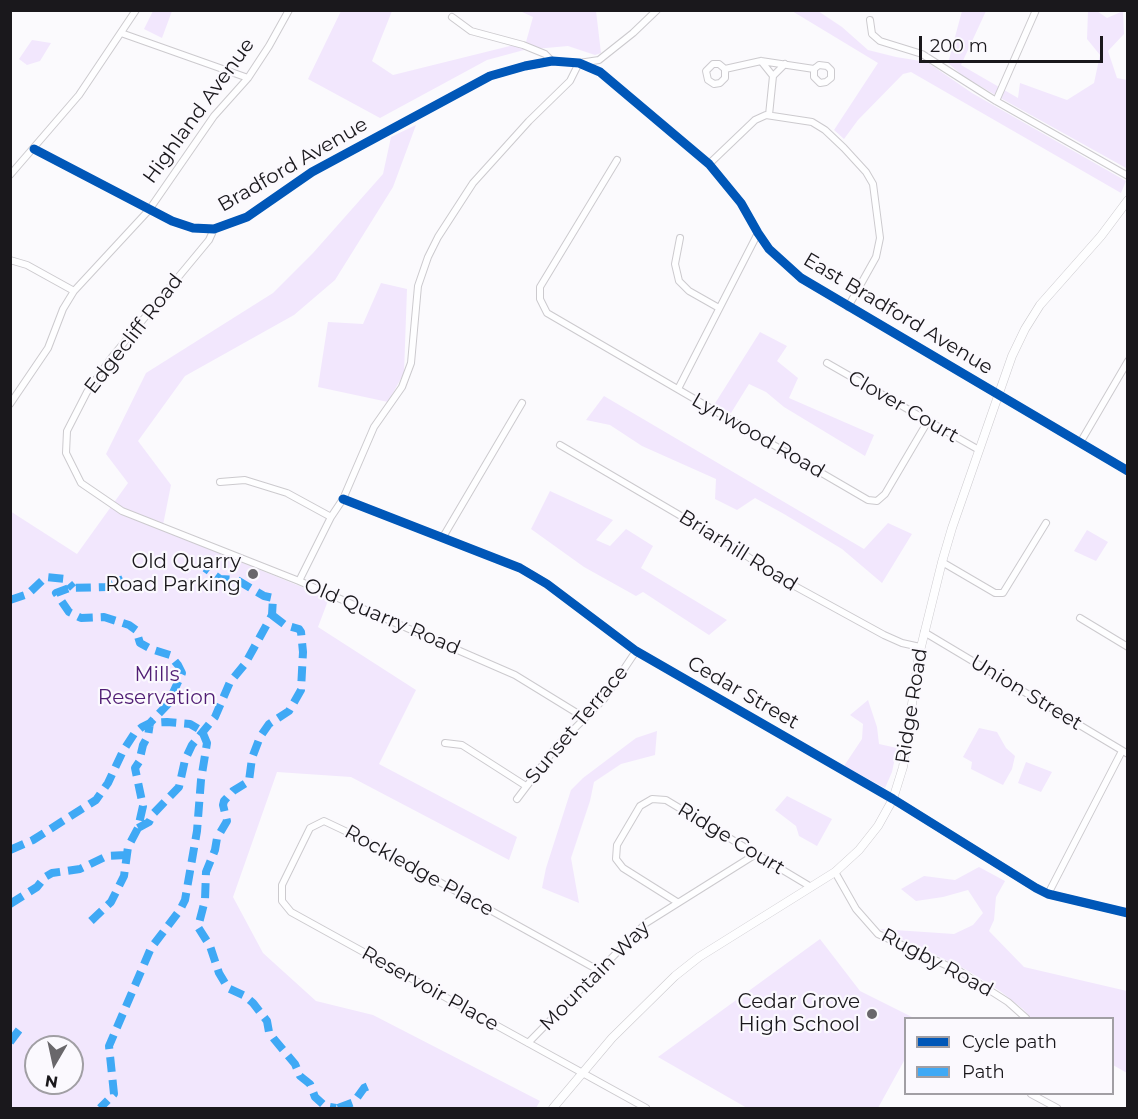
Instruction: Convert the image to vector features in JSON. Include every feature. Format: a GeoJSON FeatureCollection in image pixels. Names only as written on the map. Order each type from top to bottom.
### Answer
{"type":"FeatureCollection","features":[{"type":"Feature","properties":{"kind":"main road","name":"Ridge Road"},"geometry":{"type":"LineString","coordinates":[[553,1108],[612,1038],[682,970],[835,872],[865,843],[883,817],[893,799],[905,756],[920,647],[942,562],[1017,344],[1050,293],[1096,242],[1128,200]]}},
{"type":"Feature","properties":{"kind":"street"},"geometry":{"type":"LineString","coordinates":[[10,175],[79,95],[136,10]]}},
{"type":"Feature","properties":{"kind":"street","name":"Highland Avenue"},"geometry":{"type":"LineString","coordinates":[[10,404],[48,348],[63,309],[74,291],[149,210],[214,116],[248,78],[269,46],[288,10]]}},
{"type":"Feature","properties":{"kind":"street"},"geometry":{"type":"LineString","coordinates":[[299,581],[331,517],[343,499],[370,436],[402,387],[411,363],[418,286],[438,237],[473,183],[529,121],[570,81],[579,63],[599,60],[657,10]]}},
{"type":"Feature","properties":{"kind":"street"},"geometry":{"type":"LineString","coordinates":[[996,101],[1036,10]]}},
{"type":"Feature","properties":{"kind":"street"},"geometry":{"type":"LineString","coordinates":[[452,17],[471,31],[523,45],[545,54],[552,61]]}},
{"type":"Feature","properties":{"kind":"street"},"geometry":{"type":"LineString","coordinates":[[870,20],[873,34],[880,41],[922,54],[996,101],[1128,176]]}},
{"type":"Feature","properties":{"kind":"street"},"geometry":{"type":"LineString","coordinates":[[121,33],[248,78]]}},
{"type":"Feature","properties":{"kind":"street","name":"East Bradford Avenue"},"geometry":{"type":"LineString","coordinates":[[438,105],[490,76],[525,66],[552,61],[579,63],[595,69],[709,164],[741,203],[758,233],[776,256],[792,271],[848,307],[1128,471]]}},
{"type":"Feature","properties":{"kind":"street"},"geometry":{"type":"LineString","coordinates":[[761,61],[773,76]]}},
{"type":"Feature","properties":{"kind":"street"},"geometry":{"type":"LineString","coordinates":[[725,69],[761,61],[814,69]]}},
{"type":"Feature","properties":{"kind":"street"},"geometry":{"type":"LineString","coordinates":[[769,115],[773,76],[785,64]]}},
{"type":"Feature","properties":{"kind":"street","name":"Bradford Avenue"},"geometry":{"type":"LineString","coordinates":[[34,149],[149,210],[183,225],[214,229],[247,217],[312,172],[438,105]]}},
{"type":"Feature","properties":{"kind":"street"},"geometry":{"type":"LineString","coordinates":[[709,164],[755,120],[769,115],[818,125],[863,169],[873,184],[880,234],[879,250],[848,307]]}},
{"type":"Feature","properties":{"kind":"street"},"geometry":{"type":"LineString","coordinates":[[616,160],[540,287],[540,299],[547,312],[678,389]]}},
{"type":"Feature","properties":{"kind":"street","name":"Edgecliff Road"},"geometry":{"type":"LineString","coordinates":[[171,531],[122,511],[81,483],[66,453],[67,431],[87,392],[112,357],[209,240],[214,229]]}},
{"type":"Feature","properties":{"kind":"street","name":"Lynwood Road"},"geometry":{"type":"LineString","coordinates":[[758,233],[678,389],[871,501],[879,500],[885,494],[928,421]]}},
{"type":"Feature","properties":{"kind":"street"},"geometry":{"type":"LineString","coordinates":[[680,238],[675,264],[680,281],[689,291],[719,308]]}},
{"type":"Feature","properties":{"kind":"street"},"geometry":{"type":"LineString","coordinates":[[10,260],[27,265],[74,291]]}},
{"type":"Feature","properties":{"kind":"street"},"geometry":{"type":"LineString","coordinates":[[1080,443],[1128,361]]}},
{"type":"Feature","properties":{"kind":"street","name":"Clover Court"},"geometry":{"type":"LineString","coordinates":[[827,363],[979,450]]}},
{"type":"Feature","properties":{"kind":"street"},"geometry":{"type":"LineString","coordinates":[[443,537],[522,403]]}},
{"type":"Feature","properties":{"kind":"street","name":"Briarhill Road"},"geometry":{"type":"LineString","coordinates":[[560,445],[727,543],[780,579],[884,635],[902,643],[920,647]]}},
{"type":"Feature","properties":{"kind":"street"},"geometry":{"type":"LineString","coordinates":[[220,482],[245,480],[287,494],[331,517]]}},
{"type":"Feature","properties":{"kind":"street","name":"Cedar Street"},"geometry":{"type":"LineString","coordinates":[[343,499],[500,559],[530,573],[636,651],[893,799],[1048,894],[1128,913]]}},
{"type":"Feature","properties":{"kind":"street"},"geometry":{"type":"LineString","coordinates":[[942,562],[995,593],[1001,594],[1007,590],[1046,522]]}},
{"type":"Feature","properties":{"kind":"street","name":"Old Quarry Road"},"geometry":{"type":"LineString","coordinates":[[171,531],[299,581],[515,675],[585,718]]}},
{"type":"Feature","properties":{"kind":"street"},"geometry":{"type":"LineString","coordinates":[[1080,618],[1128,647]]}},
{"type":"Feature","properties":{"kind":"street","name":"Union Street"},"geometry":{"type":"LineString","coordinates":[[924,632],[1125,752]]}},
{"type":"Feature","properties":{"kind":"street","name":"Sunset Terrace"},"geometry":{"type":"LineString","coordinates":[[517,799],[557,746],[604,699],[636,651]]}},
{"type":"Feature","properties":{"kind":"street"},"geometry":{"type":"LineString","coordinates":[[445,742],[462,745],[526,786]]}},
{"type":"Feature","properties":{"kind":"street"},"geometry":{"type":"LineString","coordinates":[[1048,894],[1125,752]]}},
{"type":"Feature","properties":{"kind":"street","name":"Ridge Court"},"geometry":{"type":"LineString","coordinates":[[677,902],[623,868],[616,859],[617,845],[640,806],[656,799],[666,800],[812,887]]}},
{"type":"Feature","properties":{"kind":"street","name":"Rockledge Place"},"geometry":{"type":"LineString","coordinates":[[282,901],[282,885],[310,828],[324,821],[362,839],[598,970]]}},
{"type":"Feature","properties":{"kind":"street","name":"Mountain Way"},"geometry":{"type":"LineString","coordinates":[[528,1042],[646,923],[756,854]]}},
{"type":"Feature","properties":{"kind":"street","name":"Rugby Road"},"geometry":{"type":"LineString","coordinates":[[835,872],[856,909],[878,934],[961,972],[1008,1002],[1025,1017]]}},
{"type":"Feature","properties":{"kind":"street","name":"Reservoir Place"},"geometry":{"type":"LineString","coordinates":[[282,901],[291,912],[646,1108]]}},
{"type":"Feature","properties":{"kind":"street"},"geometry":{"type":"LineString","coordinates":[[1033,1095],[1057,1108]]}},
{"type":"Feature","properties":{"kind":"green space"},"geometry":{"type":"Polygon","coordinates":[[[153,11],[172,11],[162,38],[144,29],[153,11]]]}},
{"type":"Feature","properties":{"kind":"green space"},"geometry":{"type":"Polygon","coordinates":[[[341,11],[392,11],[372,61],[393,75],[526,42],[533,17],[520,11],[596,11],[601,53],[595,55],[568,46],[524,50],[487,60],[380,118],[308,79],[341,11]]]}},
{"type":"Feature","properties":{"kind":"green space"},"geometry":{"type":"Polygon","coordinates":[[[792,11],[818,11],[842,27],[868,50],[927,62],[972,93],[1126,181],[1121,193],[911,72],[903,74],[858,120],[844,139],[834,130],[878,63],[792,11]]]}},
{"type":"Feature","properties":{"kind":"green space"},"geometry":{"type":"Polygon","coordinates":[[[962,11],[986,11],[961,65],[1018,98],[1020,83],[1067,100],[1094,83],[1100,55],[1087,39],[1088,11],[1097,11],[1107,18],[1123,11],[1124,34],[1108,51],[1117,78],[1127,80],[1126,168],[963,76],[948,63],[962,11]]]}},
{"type":"Feature","properties":{"kind":"green space"},"geometry":{"type":"Polygon","coordinates":[[[32,40],[51,43],[40,61],[27,65],[19,59],[32,40]]]}},
{"type":"Feature","properties":{"kind":"green space","name":"Mills Reservation"},"geometry":{"type":"Polygon","coordinates":[[[416,125],[393,187],[335,280],[294,315],[185,376],[138,441],[171,485],[162,530],[329,598],[318,627],[416,690],[379,764],[517,837],[509,860],[351,777],[277,772],[233,897],[263,953],[316,1001],[373,1015],[540,1101],[536,1108],[11,1108],[10,511],[77,554],[128,483],[106,454],[146,373],[273,293],[313,253],[383,174],[391,137],[416,125]]]}},
{"type":"Feature","properties":{"kind":"green space"},"geometry":{"type":"Polygon","coordinates":[[[381,283],[407,289],[404,373],[388,402],[318,387],[328,322],[363,324],[381,283]]]}},
{"type":"Feature","properties":{"kind":"green space"},"geometry":{"type":"Polygon","coordinates":[[[760,332],[787,346],[777,361],[798,378],[789,398],[874,435],[865,456],[784,407],[766,392],[749,384],[731,413],[714,405],[760,332]]]}},
{"type":"Feature","properties":{"kind":"green space"},"geometry":{"type":"Polygon","coordinates":[[[604,396],[864,549],[888,523],[912,534],[882,583],[842,549],[755,498],[737,510],[715,499],[716,479],[642,446],[610,425],[586,420],[604,396]]]}},
{"type":"Feature","properties":{"kind":"green space"},"geometry":{"type":"Polygon","coordinates":[[[550,491],[613,520],[596,540],[610,546],[626,529],[653,546],[641,568],[727,620],[709,635],[643,592],[636,596],[584,567],[531,529],[550,491]]]}},
{"type":"Feature","properties":{"kind":"green space"},"geometry":{"type":"Polygon","coordinates":[[[1087,530],[1108,542],[1096,561],[1074,551],[1087,530]]]}},
{"type":"Feature","properties":{"kind":"green space"},"geometry":{"type":"Polygon","coordinates":[[[868,700],[877,727],[879,744],[897,748],[892,772],[885,788],[844,766],[862,739],[863,724],[850,715],[868,700]]]}},
{"type":"Feature","properties":{"kind":"green space"},"geometry":{"type":"Polygon","coordinates":[[[979,728],[997,732],[1006,748],[1015,756],[1012,769],[1003,785],[971,769],[972,762],[963,757],[979,728]]]}},
{"type":"Feature","properties":{"kind":"green space"},"geometry":{"type":"Polygon","coordinates":[[[657,731],[655,755],[621,764],[594,782],[571,858],[579,903],[542,888],[546,868],[571,790],[583,778],[636,738],[657,731]]]}},
{"type":"Feature","properties":{"kind":"green space"},"geometry":{"type":"Polygon","coordinates":[[[1026,762],[1052,772],[1041,792],[1018,783],[1026,762]]]}},
{"type":"Feature","properties":{"kind":"green space"},"geometry":{"type":"Polygon","coordinates":[[[787,796],[832,819],[817,846],[799,836],[796,826],[775,810],[787,796]]]}},
{"type":"Feature","properties":{"kind":"green space"},"geometry":{"type":"Polygon","coordinates":[[[979,867],[1005,881],[996,897],[994,920],[989,931],[1024,967],[1127,991],[1127,1073],[1114,1066],[1114,1017],[1030,1017],[1000,991],[965,969],[880,929],[954,934],[973,925],[983,913],[968,890],[916,901],[901,889],[924,876],[955,880],[979,867]]]}},
{"type":"Feature","properties":{"kind":"green space","name":"Cedar Grove High School"},"geometry":{"type":"Polygon","coordinates":[[[820,939],[860,991],[912,1017],[904,1017],[904,1061],[878,1108],[747,1108],[658,1057],[820,939]]]}},
{"type":"Feature","properties":{"kind":"marked path"},"geometry":{"type":"LineString","coordinates":[[138,828],[149,822],[154,813],[179,787],[185,760],[192,745],[215,717],[230,682],[245,664],[272,615],[273,598],[264,596],[237,580],[220,579],[205,568]]}},
{"type":"Feature","properties":{"kind":"marked path"},"geometry":{"type":"LineString","coordinates":[[10,600],[28,594],[46,577],[65,579],[73,588]]}},
{"type":"Feature","properties":{"kind":"marked path"},"geometry":{"type":"LineString","coordinates":[[91,921],[111,902],[124,876],[128,847],[138,828],[143,806],[135,768],[148,736],[150,723],[168,704],[182,673],[170,655],[140,643],[136,630],[129,625],[104,617],[81,618],[69,612],[56,593],[69,588],[106,587],[123,579]]}},
{"type":"Feature","properties":{"kind":"marked path"},"geometry":{"type":"LineString","coordinates":[[272,615],[285,625],[299,629],[301,632],[303,652],[301,690],[289,711],[269,724],[260,737],[252,758],[249,781],[233,791],[224,801],[227,821],[217,838],[206,872],[205,900],[198,927],[210,946],[219,973],[228,988],[245,996],[253,1003],[267,1021],[269,1032],[295,1064],[300,1076],[310,1084],[315,1097],[325,1106],[336,1108]]}},
{"type":"Feature","properties":{"kind":"marked path"},"geometry":{"type":"LineString","coordinates":[[10,850],[33,840],[96,800],[108,783],[123,751],[134,734],[142,727],[150,723],[167,722],[190,724],[202,731],[207,743],[197,831],[185,900],[151,948],[109,1046],[114,1094],[100,1108]]}},
{"type":"Feature","properties":{"kind":"marked path"},"geometry":{"type":"LineString","coordinates":[[10,904],[37,887],[45,877],[52,873],[80,869],[107,856],[126,855]]}},
{"type":"Feature","properties":{"kind":"marked path"},"geometry":{"type":"LineString","coordinates":[[10,1042],[19,1030]]}},
{"type":"Feature","properties":{"kind":"marked path"},"geometry":{"type":"LineString","coordinates":[[338,1108],[354,1102],[364,1088],[373,1084]]}},
{"type":"Feature","properties":{"kind":"cycle path"},"geometry":{"type":"LineString","coordinates":[[34,149],[172,221],[193,228],[214,229],[247,217],[312,172],[490,76],[552,61],[579,63],[600,72],[709,164],[741,203],[769,249],[801,278],[1128,471]]}},
{"type":"Feature","properties":{"kind":"cycle path"},"geometry":{"type":"LineString","coordinates":[[343,499],[520,568],[547,584],[636,651],[893,799],[1036,888],[1048,894],[1128,913]]}},
{"type":"Feature","properties":{"kind":"place","name":"Old Quarry Road Parking"},"geometry":{"type":"Point","coordinates":[253,574]}},
{"type":"Feature","properties":{"kind":"place","name":"Cedar Grove High School"},"geometry":{"type":"Point","coordinates":[872,1014]}}]}
